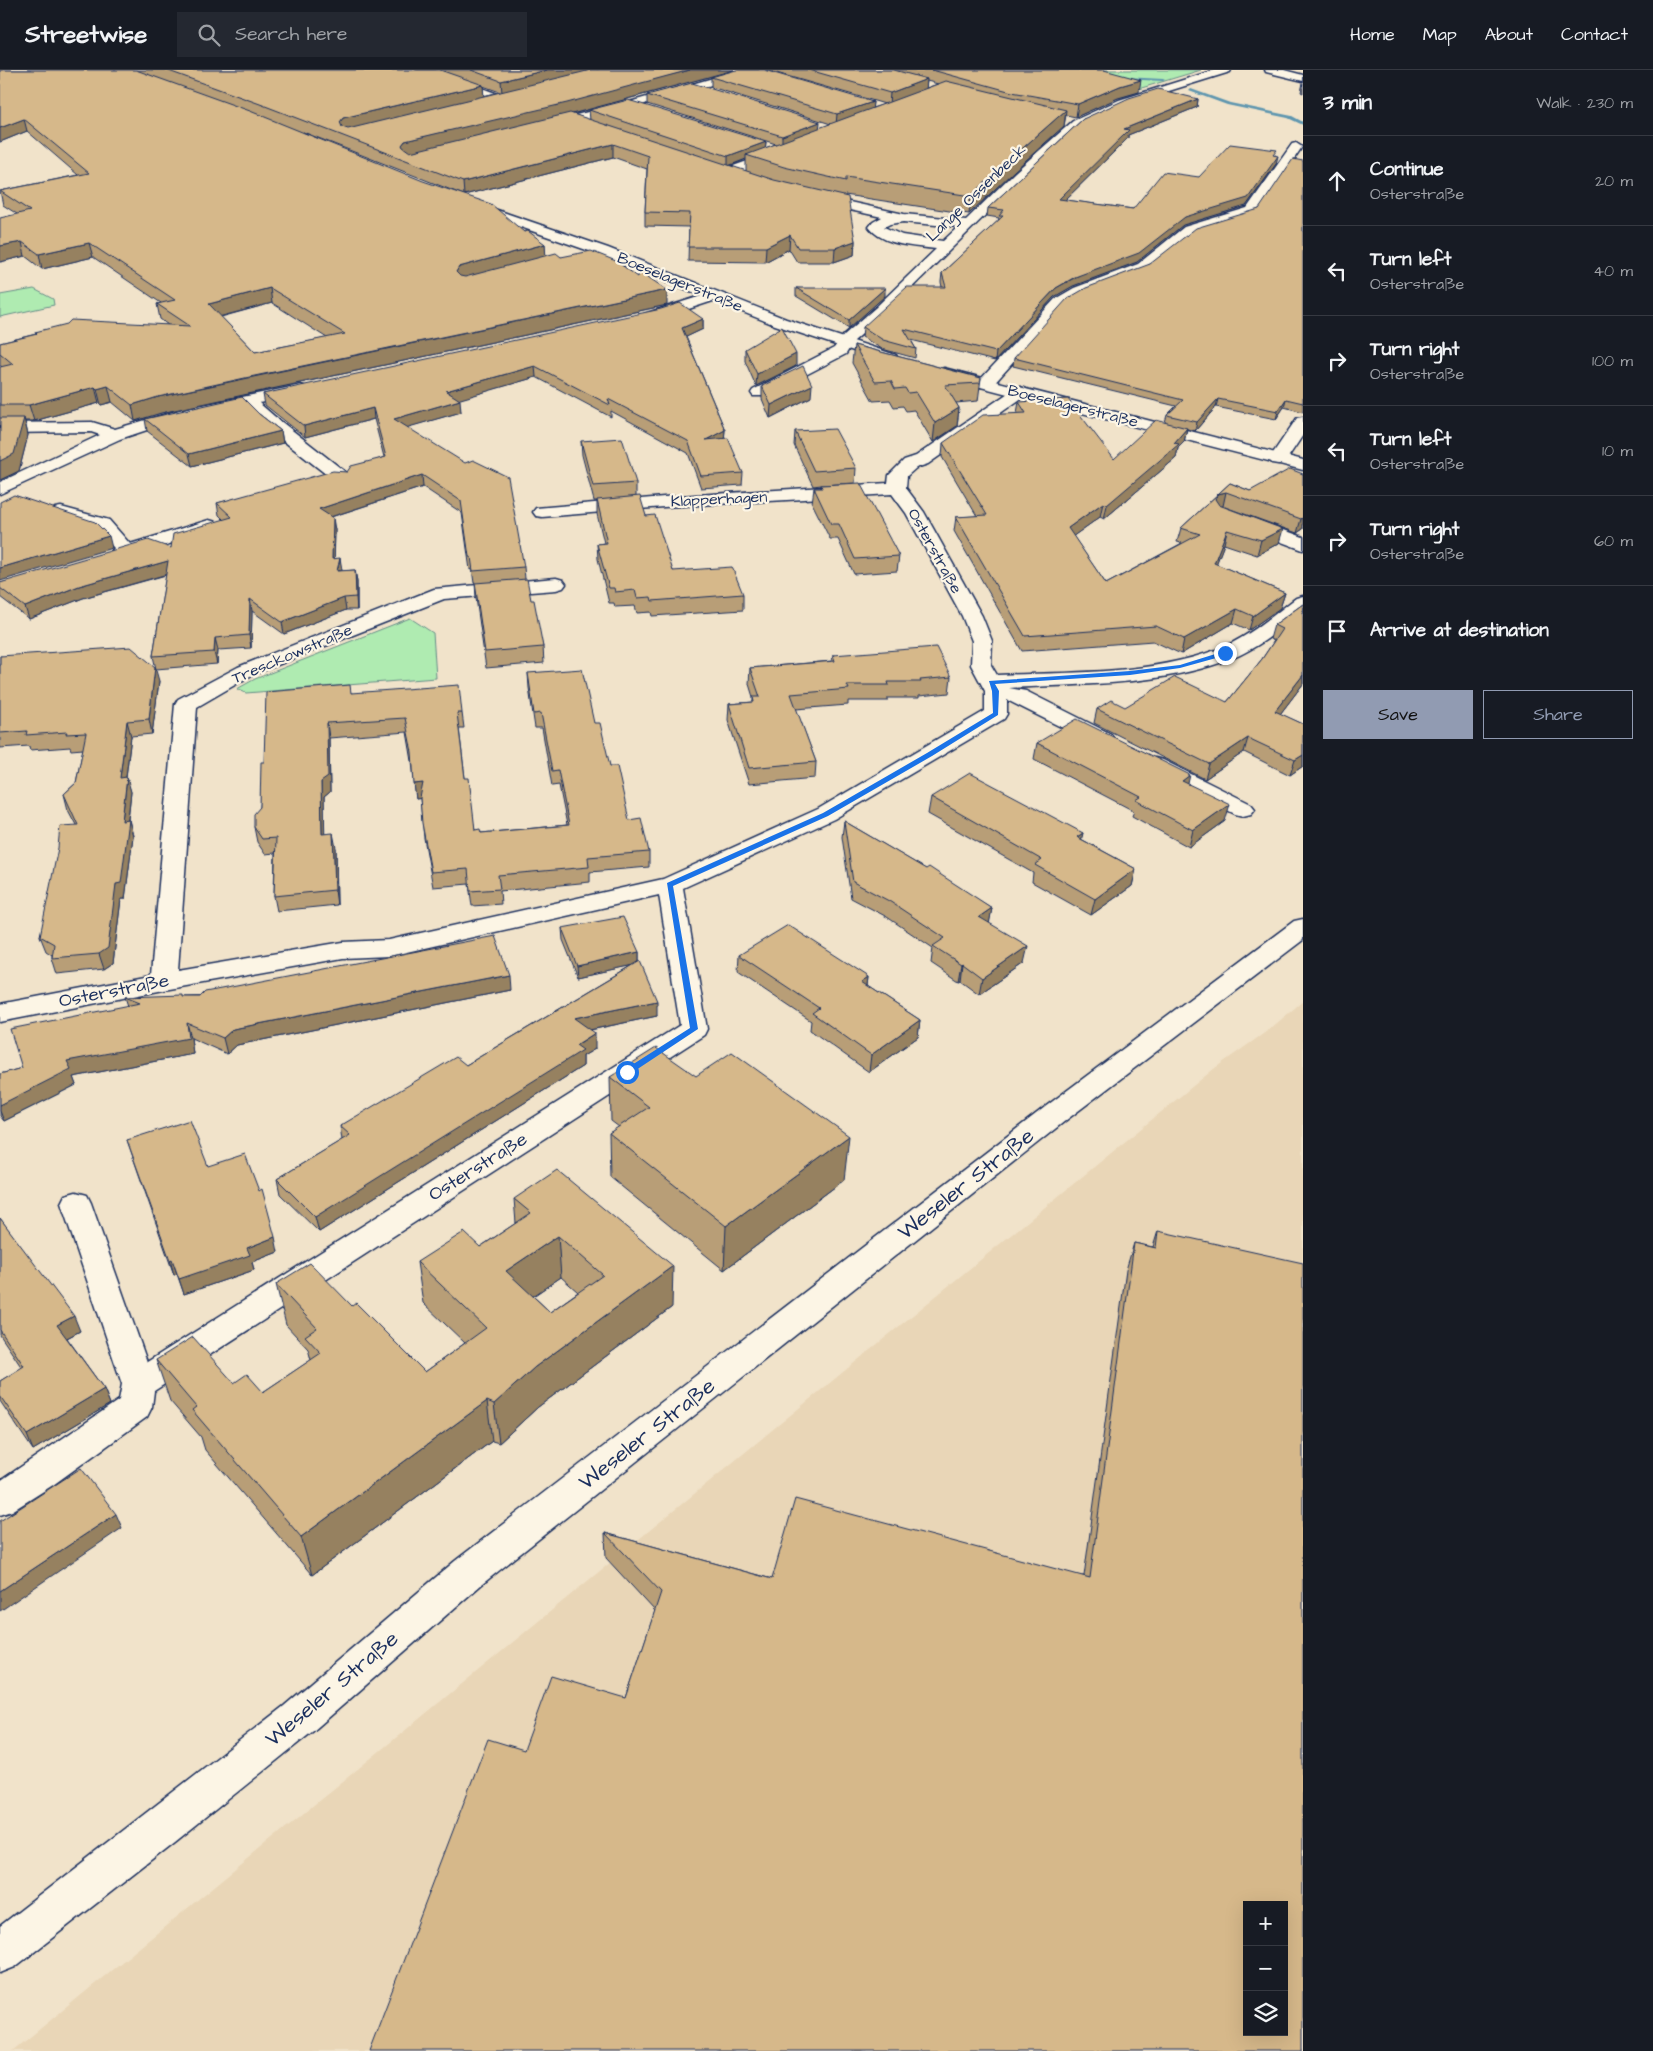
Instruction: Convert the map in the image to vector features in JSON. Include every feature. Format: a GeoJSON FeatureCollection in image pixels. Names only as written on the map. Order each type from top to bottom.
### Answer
{"type":"FeatureCollection","features":[{"type":"Feature","properties":{"kind":"street"},"geometry":{"type":"LineString","coordinates":[[423,70],[506,98],[482,104]]}},
{"type":"Feature","properties":{"kind":"street","name":"Lange Ossenbeck"},"geometry":{"type":"LineString","coordinates":[[844,346],[948,246],[968,224],[1055,141],[1077,123],[1123,102],[1226,70]]}},
{"type":"Feature","properties":{"kind":"street"},"geometry":{"type":"LineString","coordinates":[[1270,70],[1303,78]]}},
{"type":"Feature","properties":{"kind":"street"},"geometry":{"type":"LineString","coordinates":[[537,128],[754,71]]}},
{"type":"Feature","properties":{"kind":"street"},"geometry":{"type":"LineString","coordinates":[[693,88],[712,93]]}},
{"type":"Feature","properties":{"kind":"street"},"geometry":{"type":"LineString","coordinates":[[630,105],[648,110]]}},
{"type":"Feature","properties":{"kind":"street"},"geometry":{"type":"LineString","coordinates":[[1060,119],[1077,123]]}},
{"type":"Feature","properties":{"kind":"street"},"geometry":{"type":"LineString","coordinates":[[571,120],[590,127]]}},
{"type":"Feature","properties":{"kind":"street"},"geometry":{"type":"LineString","coordinates":[[726,172],[789,150],[766,146]]}},
{"type":"Feature","properties":{"kind":"street"},"geometry":{"type":"LineString","coordinates":[[985,384],[1060,302],[1079,291],[1143,267],[1189,230],[1252,210],[1296,147]]}},
{"type":"Feature","properties":{"kind":"street"},"geometry":{"type":"LineString","coordinates":[[711,167],[744,178]]}},
{"type":"Feature","properties":{"kind":"street"},"geometry":{"type":"LineString","coordinates":[[798,194],[904,218],[968,224]]}},
{"type":"Feature","properties":{"kind":"street","name":"Boeselagerstraße"},"geometry":{"type":"LineString","coordinates":[[462,202],[602,250],[844,346],[910,364]]}},
{"type":"Feature","properties":{"kind":"street"},"geometry":{"type":"LineString","coordinates":[[904,218],[885,221],[876,227],[885,235],[895,238],[948,246]]}},
{"type":"Feature","properties":{"kind":"street","name":"Boeselagerstraße"},"geometry":{"type":"LineString","coordinates":[[580,256],[602,250]]}},
{"type":"Feature","properties":{"kind":"street"},"geometry":{"type":"LineString","coordinates":[[632,320],[661,314],[714,296]]}},
{"type":"Feature","properties":{"kind":"street"},"geometry":{"type":"LineString","coordinates":[[759,393],[840,351],[844,346]]}},
{"type":"Feature","properties":{"kind":"street","name":"Boeselagerstraße"},"geometry":{"type":"LineString","coordinates":[[929,369],[1303,465]]}},
{"type":"Feature","properties":{"kind":"street"},"geometry":{"type":"LineString","coordinates":[[0,491],[58,459],[115,434],[162,420],[312,388]]}},
{"type":"Feature","properties":{"kind":"street","name":"Osterstraße"},"geometry":{"type":"LineString","coordinates":[[0,1013],[164,981],[343,950],[389,948],[670,885],[826,814],[929,755],[996,714],[993,687],[981,665],[982,641],[972,616],[915,512],[897,488],[898,475],[905,468],[922,460],[1020,392]]}},
{"type":"Feature","properties":{"kind":"street"},"geometry":{"type":"LineString","coordinates":[[248,401],[268,420],[342,478]]}},
{"type":"Feature","properties":{"kind":"street"},"geometry":{"type":"LineString","coordinates":[[1278,458],[1303,422]]}},
{"type":"Feature","properties":{"kind":"street"},"geometry":{"type":"LineString","coordinates":[[0,428],[92,427],[115,434]]}},
{"type":"Feature","properties":{"kind":"street","name":"Klapperhagen"},"geometry":{"type":"LineString","coordinates":[[542,512],[664,502],[897,488]]}},
{"type":"Feature","properties":{"kind":"street"},"geometry":{"type":"LineString","coordinates":[[0,491],[18,498]]}},
{"type":"Feature","properties":{"kind":"street"},"geometry":{"type":"LineString","coordinates":[[46,507],[102,524],[127,551]]}},
{"type":"Feature","properties":{"kind":"street"},"geometry":{"type":"LineString","coordinates":[[1231,516],[1303,544]]}},
{"type":"Feature","properties":{"kind":"street"},"geometry":{"type":"LineString","coordinates":[[100,559],[215,524]]}},
{"type":"Feature","properties":{"kind":"street","name":"Tresckowstraße"},"geometry":{"type":"LineString","coordinates":[[164,981],[186,704],[245,671],[441,593],[556,584]]}},
{"type":"Feature","properties":{"kind":"street"},"geometry":{"type":"LineString","coordinates":[[993,687],[1180,666],[1225,653],[1239,646],[1262,634],[1303,602]]}},
{"type":"Feature","properties":{"kind":"street"},"geometry":{"type":"LineString","coordinates":[[993,687],[1018,696],[1243,808]]}},
{"type":"Feature","properties":{"kind":"street","name":"Osterstraße"},"geometry":{"type":"LineString","coordinates":[[136,1395],[694,1029],[670,885]]}},
{"type":"Feature","properties":{"kind":"street","name":"Weseler Straße"},"geometry":{"type":"LineString","coordinates":[[0,1952],[161,1828],[298,1718],[476,1567],[1055,1114],[1303,927]]}},
{"type":"Feature","properties":{"kind":"street"},"geometry":{"type":"LineString","coordinates":[[0,1500],[41,1474],[136,1395],[76,1203]]}},
{"type":"Feature","properties":{"kind":"shaded area"},"geometry":{"type":"Polygon","coordinates":[[[1303,1001],[1303,2051],[13,2051],[1215,1068],[1270,1029],[1303,1001]]]}},
{"type":"Feature","properties":{"kind":"green space"},"geometry":{"type":"Polygon","coordinates":[[[1057,70],[1201,70],[1135,90],[1057,70]]]}},
{"type":"Feature","properties":{"kind":"green space"},"geometry":{"type":"Polygon","coordinates":[[[34,289],[53,299],[54,305],[0,317],[0,295],[34,289]]]}},
{"type":"Feature","properties":{"kind":"green space"},"geometry":{"type":"Polygon","coordinates":[[[410,618],[433,633],[436,678],[246,693],[237,689],[255,679],[410,618]]]}},
{"type":"Feature","properties":{"kind":"building"},"geometry":{"type":"Polygon","coordinates":[[[0,70],[136,70],[250,111],[423,181],[491,204],[524,232],[528,231],[545,244],[459,267],[456,272],[460,276],[465,277],[556,253],[561,257],[591,251],[616,261],[638,277],[639,271],[667,290],[245,378],[158,397],[132,405],[108,386],[97,389],[95,387],[29,405],[0,405],[0,367],[13,364],[0,353],[0,343],[37,334],[35,332],[67,324],[71,320],[190,326],[157,304],[175,300],[89,243],[39,254],[22,242],[0,246],[0,218],[30,211],[0,191],[89,173],[24,119],[0,128],[0,70]],[[270,288],[209,304],[255,352],[345,334],[270,288]]]}},
{"type":"Feature","properties":{"kind":"building"},"geometry":{"type":"Polygon","coordinates":[[[166,70],[440,70],[483,85],[343,118],[340,122],[342,127],[348,129],[591,70],[690,70],[567,103],[405,141],[402,145],[410,152],[570,113],[774,180],[848,197],[855,241],[835,248],[798,248],[790,235],[766,247],[688,247],[690,213],[645,212],[648,156],[613,144],[463,182],[166,70]]]}},
{"type":"Feature","properties":{"kind":"building"},"geometry":{"type":"Polygon","coordinates":[[[471,70],[547,70],[501,81],[471,70]]]}},
{"type":"Feature","properties":{"kind":"building"},"geometry":{"type":"Polygon","coordinates":[[[736,70],[764,70],[873,102],[837,114],[711,77],[736,70]]]}},
{"type":"Feature","properties":{"kind":"building"},"geometry":{"type":"Polygon","coordinates":[[[809,70],[894,70],[927,79],[890,93],[809,70]]]}},
{"type":"Feature","properties":{"kind":"building"},"geometry":{"type":"Polygon","coordinates":[[[932,70],[1104,70],[1141,80],[1120,86],[1078,104],[1012,92],[932,70]]]}},
{"type":"Feature","properties":{"kind":"building"},"geometry":{"type":"Polygon","coordinates":[[[946,81],[1066,110],[971,196],[846,177],[846,181],[784,167],[746,155],[946,81]]]}},
{"type":"Feature","properties":{"kind":"building"},"geometry":{"type":"Polygon","coordinates":[[[692,83],[820,122],[782,136],[647,95],[692,83]]]}},
{"type":"Feature","properties":{"kind":"building"},"geometry":{"type":"Polygon","coordinates":[[[1158,89],[1198,99],[1124,129],[1129,130],[1059,199],[1133,209],[1163,172],[1199,177],[1230,144],[1277,150],[1273,155],[1278,156],[1248,198],[1185,217],[1139,253],[1075,277],[1056,288],[996,352],[904,329],[916,349],[883,340],[863,327],[907,287],[946,287],[942,273],[1003,216],[999,216],[1004,210],[988,208],[1083,119],[1129,98],[1158,89]]]}},
{"type":"Feature","properties":{"kind":"building"},"geometry":{"type":"Polygon","coordinates":[[[628,100],[766,142],[728,156],[589,110],[628,100]]]}},
{"type":"Feature","properties":{"kind":"building"},"geometry":{"type":"Polygon","coordinates":[[[1293,159],[1303,161],[1303,403],[1286,399],[1278,411],[1218,399],[1197,422],[1167,415],[1183,400],[1014,358],[1067,299],[1086,288],[1150,264],[1196,228],[1259,209],[1293,159]]]}},
{"type":"Feature","properties":{"kind":"building"},"geometry":{"type":"Polygon","coordinates":[[[796,288],[885,288],[849,320],[796,288]]]}},
{"type":"Feature","properties":{"kind":"building"},"geometry":{"type":"Polygon","coordinates":[[[680,303],[703,319],[682,328],[725,430],[706,440],[728,438],[743,473],[701,476],[688,441],[608,399],[610,405],[535,366],[446,391],[460,400],[394,419],[465,463],[473,460],[508,477],[524,567],[473,571],[471,557],[469,557],[461,501],[422,475],[319,509],[333,518],[332,559],[340,558],[337,571],[355,570],[356,597],[344,598],[282,622],[250,599],[249,635],[215,638],[214,652],[153,656],[168,561],[79,586],[25,607],[0,588],[0,583],[148,540],[171,548],[173,534],[232,517],[217,503],[333,471],[347,472],[351,466],[386,457],[373,408],[304,426],[263,394],[661,309],[680,303]]]}},
{"type":"Feature","properties":{"kind":"building"},"geometry":{"type":"Polygon","coordinates":[[[782,327],[796,354],[757,374],[745,349],[782,327]]]}},
{"type":"Feature","properties":{"kind":"building"},"geometry":{"type":"Polygon","coordinates":[[[854,345],[981,378],[980,383],[945,385],[959,408],[935,423],[916,392],[908,393],[905,388],[895,389],[891,381],[875,382],[854,345]]]}},
{"type":"Feature","properties":{"kind":"building"},"geometry":{"type":"Polygon","coordinates":[[[803,366],[812,385],[771,405],[762,386],[803,366]]]}},
{"type":"Feature","properties":{"kind":"building"},"geometry":{"type":"Polygon","coordinates":[[[242,397],[259,414],[281,431],[189,454],[145,419],[242,397]]]}},
{"type":"Feature","properties":{"kind":"building"},"geometry":{"type":"Polygon","coordinates":[[[1068,399],[1114,459],[1156,420],[1187,428],[1174,443],[1179,444],[1107,505],[1103,503],[1068,528],[1106,584],[1200,534],[1181,528],[1218,494],[1215,499],[1219,505],[1283,529],[1261,540],[1227,530],[1214,563],[1285,593],[1253,616],[1237,609],[1184,639],[1156,626],[1025,636],[956,517],[987,515],[943,443],[983,415],[1026,413],[1019,402],[1068,399]]]}},
{"type":"Feature","properties":{"kind":"building"},"geometry":{"type":"Polygon","coordinates":[[[0,418],[24,418],[14,454],[0,461],[0,418]]]}},
{"type":"Feature","properties":{"kind":"building"},"geometry":{"type":"Polygon","coordinates":[[[835,429],[856,468],[814,471],[795,431],[835,429]]]}},
{"type":"Feature","properties":{"kind":"building"},"geometry":{"type":"Polygon","coordinates":[[[622,438],[636,483],[593,486],[581,441],[622,438]]]}},
{"type":"Feature","properties":{"kind":"building"},"geometry":{"type":"Polygon","coordinates":[[[1290,469],[1303,474],[1303,517],[1301,519],[1226,492],[1218,494],[1230,483],[1250,491],[1290,469]]]}},
{"type":"Feature","properties":{"kind":"building"},"geometry":{"type":"Polygon","coordinates":[[[860,483],[899,556],[855,559],[839,524],[831,524],[814,488],[822,488],[821,485],[860,483]]]}},
{"type":"Feature","properties":{"kind":"building"},"geometry":{"type":"Polygon","coordinates":[[[14,495],[95,522],[109,536],[0,568],[0,502],[14,495]]]}},
{"type":"Feature","properties":{"kind":"building"},"geometry":{"type":"Polygon","coordinates":[[[640,496],[646,516],[655,515],[673,571],[732,567],[743,594],[652,601],[651,597],[637,598],[635,590],[615,592],[614,588],[609,588],[597,544],[607,543],[597,500],[640,496]]]}},
{"type":"Feature","properties":{"kind":"building"},"geometry":{"type":"Polygon","coordinates":[[[527,579],[531,600],[534,600],[543,647],[485,652],[475,583],[527,579]]]}},
{"type":"Feature","properties":{"kind":"building"},"geometry":{"type":"Polygon","coordinates":[[[1303,604],[1303,675],[1275,711],[1303,724],[1303,755],[1295,760],[1248,738],[1209,764],[1097,709],[1111,700],[1125,707],[1175,677],[1227,702],[1262,659],[1282,629],[1274,625],[1303,604]]]}},
{"type":"Feature","properties":{"kind":"building"},"geometry":{"type":"Polygon","coordinates":[[[131,647],[155,667],[149,719],[127,721],[120,778],[127,777],[122,821],[129,820],[121,883],[116,884],[108,948],[99,954],[52,958],[54,944],[40,936],[58,848],[60,826],[78,825],[64,794],[76,783],[86,733],[66,734],[67,732],[26,735],[27,731],[0,733],[0,656],[131,647]]]}},
{"type":"Feature","properties":{"kind":"building"},"geometry":{"type":"Polygon","coordinates":[[[936,647],[951,677],[920,680],[921,682],[888,682],[889,685],[847,685],[849,689],[791,694],[816,762],[749,768],[729,704],[754,702],[753,697],[760,697],[750,668],[835,661],[833,655],[936,647]]]}},
{"type":"Feature","properties":{"kind":"building"},"geometry":{"type":"Polygon","coordinates":[[[582,669],[594,723],[600,723],[610,766],[617,766],[629,820],[641,818],[649,852],[588,857],[589,867],[498,875],[500,889],[470,891],[468,869],[431,872],[422,823],[420,798],[423,783],[414,784],[412,752],[405,718],[327,723],[328,777],[321,782],[322,834],[333,833],[335,890],[274,896],[276,838],[262,839],[254,827],[254,814],[260,807],[261,762],[264,762],[266,692],[350,685],[351,693],[459,685],[462,713],[457,713],[465,778],[469,778],[475,830],[480,829],[481,833],[569,825],[558,770],[552,771],[541,713],[534,714],[528,673],[582,669]]]}},
{"type":"Feature","properties":{"kind":"building"},"geometry":{"type":"Polygon","coordinates":[[[1077,719],[1190,775],[1182,781],[1230,804],[1193,830],[1136,800],[1141,797],[1037,743],[1077,719]]]}},
{"type":"Feature","properties":{"kind":"building"},"geometry":{"type":"Polygon","coordinates":[[[970,773],[1083,833],[1077,837],[1136,869],[1095,899],[1035,865],[1042,860],[931,797],[970,773]]]}},
{"type":"Feature","properties":{"kind":"building"},"geometry":{"type":"Polygon","coordinates":[[[844,821],[926,869],[929,867],[992,908],[979,917],[1028,946],[982,978],[962,963],[933,946],[945,938],[889,901],[853,882],[844,821]]]}},
{"type":"Feature","properties":{"kind":"building"},"geometry":{"type":"Polygon","coordinates":[[[623,917],[639,952],[577,966],[562,928],[623,917]]]}},
{"type":"Feature","properties":{"kind":"building"},"geometry":{"type":"Polygon","coordinates":[[[788,925],[869,977],[862,982],[920,1020],[871,1055],[812,1013],[819,1008],[739,955],[788,925]]]}},
{"type":"Feature","properties":{"kind":"building"},"geometry":{"type":"Polygon","coordinates":[[[495,936],[509,975],[233,1029],[223,1038],[187,1023],[189,1038],[67,1061],[71,1069],[0,1105],[0,1074],[22,1068],[10,1029],[140,1003],[125,997],[183,995],[183,997],[200,997],[205,992],[495,936]]]}},
{"type":"Feature","properties":{"kind":"building"},"geometry":{"type":"Polygon","coordinates":[[[640,961],[657,1001],[574,1018],[595,1033],[576,1045],[583,1050],[315,1217],[277,1179],[350,1135],[340,1126],[456,1057],[466,1065],[640,961]]]}},
{"type":"Feature","properties":{"kind":"building"},"geometry":{"type":"Polygon","coordinates":[[[656,1048],[696,1076],[732,1052],[849,1136],[726,1226],[609,1133],[649,1107],[610,1077],[656,1048]]]}},
{"type":"Feature","properties":{"kind":"building"},"geometry":{"type":"Polygon","coordinates":[[[190,1120],[208,1166],[245,1154],[259,1191],[262,1189],[275,1237],[247,1248],[250,1255],[179,1279],[172,1259],[170,1260],[127,1140],[190,1120]]]}},
{"type":"Feature","properties":{"kind":"building"},"geometry":{"type":"Polygon","coordinates":[[[557,1170],[673,1266],[535,1367],[494,1404],[487,1401],[301,1537],[192,1410],[196,1407],[156,1360],[193,1337],[234,1383],[247,1374],[263,1392],[321,1353],[305,1336],[317,1328],[276,1284],[310,1263],[352,1306],[356,1303],[425,1372],[486,1328],[417,1262],[464,1232],[480,1247],[531,1213],[514,1199],[557,1170]],[[558,1236],[506,1271],[550,1312],[603,1275],[558,1236]]]}},
{"type":"Feature","properties":{"kind":"building"},"geometry":{"type":"Polygon","coordinates":[[[0,1218],[74,1316],[57,1325],[104,1389],[27,1435],[0,1396],[0,1381],[24,1366],[0,1330],[0,1218]]]}},
{"type":"Feature","properties":{"kind":"building"},"geometry":{"type":"Polygon","coordinates":[[[1158,1231],[1303,1263],[1303,2051],[369,2051],[488,1739],[524,1750],[551,1676],[626,1698],[661,1592],[605,1533],[772,1579],[795,1499],[1090,1578],[1134,1243],[1156,1248],[1158,1231]]]}},
{"type":"Feature","properties":{"kind":"building"},"geometry":{"type":"Polygon","coordinates":[[[81,1468],[116,1514],[0,1591],[0,1521],[81,1468]]]}},
{"type":"Feature","properties":{"kind":"waterway"},"geometry":{"type":"LineString","coordinates":[[1125,78],[1163,80]]}},
{"type":"Feature","properties":{"kind":"waterway"},"geometry":{"type":"LineString","coordinates":[[1191,90],[1229,104],[1290,117],[1303,124]]}},
{"type":"Feature","properties":{"kind":"route"},"geometry":{"type":"LineString","coordinates":[[627,1072],[694,1029],[670,885],[826,814],[996,714],[996,691],[991,682],[1130,673],[1180,666],[1225,653]]}}]}
